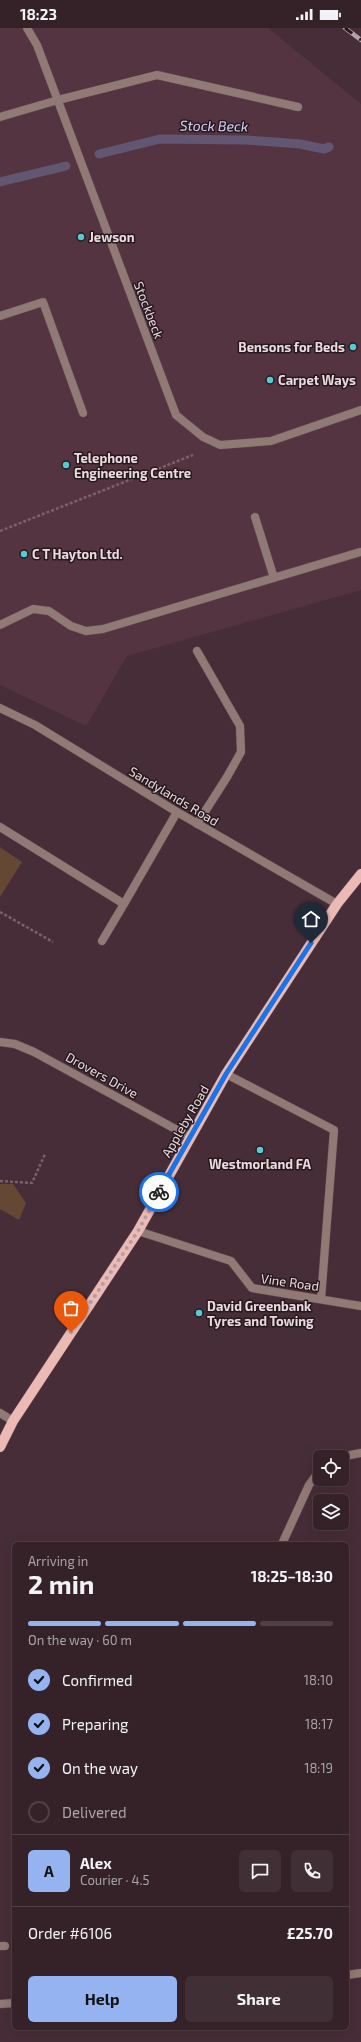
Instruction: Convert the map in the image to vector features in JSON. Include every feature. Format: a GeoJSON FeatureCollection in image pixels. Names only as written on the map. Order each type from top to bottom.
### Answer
{"type":"FeatureCollection","features":[{"type":"Feature","properties":{"kind":"main road","name":"Appleby Road"},"geometry":{"type":"LineString","coordinates":[[0,1447],[13,1421],[138,1231],[226,1074],[337,904],[361,874]]}},
{"type":"Feature","properties":{"kind":"street","name":"Stockbeck"},"geometry":{"type":"LineString","coordinates":[[27,28],[37,45],[176,416],[203,437],[220,445]]}},
{"type":"Feature","properties":{"kind":"street"},"geometry":{"type":"LineString","coordinates":[[0,117],[58,100],[157,75],[298,107]]}},
{"type":"Feature","properties":{"kind":"street"},"geometry":{"type":"LineString","coordinates":[[0,316],[43,302],[83,413]]}},
{"type":"Feature","properties":{"kind":"street"},"geometry":{"type":"LineString","coordinates":[[220,445],[271,441],[361,410]]}},
{"type":"Feature","properties":{"kind":"street"},"geometry":{"type":"LineString","coordinates":[[255,517],[274,578]]}},
{"type":"Feature","properties":{"kind":"street"},"geometry":{"type":"LineString","coordinates":[[0,625],[33,609],[49,611],[71,626],[86,631],[103,629],[360,552]]}},
{"type":"Feature","properties":{"kind":"street"},"geometry":{"type":"LineString","coordinates":[[197,651],[240,726],[241,752],[197,824]]}},
{"type":"Feature","properties":{"kind":"street","name":"Sandylands Road"},"geometry":{"type":"LineString","coordinates":[[0,708],[34,725],[197,824],[337,904]]}},
{"type":"Feature","properties":{"kind":"street"},"geometry":{"type":"LineString","coordinates":[[102,941],[177,812]]}},
{"type":"Feature","properties":{"kind":"street"},"geometry":{"type":"LineString","coordinates":[[0,827],[124,904]]}},
{"type":"Feature","properties":{"kind":"street","name":"Drovers Drive"},"geometry":{"type":"LineString","coordinates":[[0,1042],[15,1044],[34,1052],[190,1137]]}},
{"type":"Feature","properties":{"kind":"street"},"geometry":{"type":"LineString","coordinates":[[226,1074],[334,1130],[321,1298]]}},
{"type":"Feature","properties":{"kind":"street","name":"Vine Road"},"geometry":{"type":"LineString","coordinates":[[138,1231],[231,1261],[252,1288],[321,1298],[361,1306]]}},
{"type":"Feature","properties":{"kind":"street"},"geometry":{"type":"LineString","coordinates":[[0,1413],[13,1421]]}},
{"type":"Feature","properties":{"kind":"street"},"geometry":{"type":"LineString","coordinates":[[349,1455],[361,1453]]}},
{"type":"Feature","properties":{"kind":"street"},"geometry":{"type":"LineString","coordinates":[[283,1542],[309,1485],[313,1480]]}},
{"type":"Feature","properties":{"kind":"street"},"geometry":{"type":"LineString","coordinates":[[349,1975],[361,1973]]}},
{"type":"Feature","properties":{"kind":"street"},"geometry":{"type":"LineString","coordinates":[[0,2004],[12,2003]]}},
{"type":"Feature","properties":{"kind":"path"},"geometry":{"type":"LineString","coordinates":[[0,531],[220,445]]}},
{"type":"Feature","properties":{"kind":"path"},"geometry":{"type":"LineString","coordinates":[[0,912],[53,942]]}},
{"type":"Feature","properties":{"kind":"path"},"geometry":{"type":"LineString","coordinates":[[0,1181],[32,1183],[45,1154]]}},
{"type":"Feature","properties":{"kind":"shaded area"},"geometry":{"type":"Polygon","coordinates":[[[0,28],[268,28],[361,104],[361,590],[127,656],[86,726],[0,685],[0,28]]]}},
{"type":"Feature","properties":{"kind":"shaded area"},"geometry":{"type":"Polygon","coordinates":[[[0,847],[22,862],[0,897],[0,847]]]}},
{"type":"Feature","properties":{"kind":"shaded area"},"geometry":{"type":"Polygon","coordinates":[[[0,1184],[13,1184],[26,1203],[19,1220],[0,1209],[0,1184]]]}},
{"type":"Feature","properties":{"kind":"waterway","name":"Stock Beck"},"geometry":{"type":"LineString","coordinates":[[99,154],[160,139],[247,140],[300,144],[324,149],[329,147]]}},
{"type":"Feature","properties":{"kind":"waterway","name":"Stock Beck"},"geometry":{"type":"LineString","coordinates":[[0,182],[66,166]]}},
{"type":"Feature","properties":{"kind":"railway"},"geometry":{"type":"LineString","coordinates":[[345,28],[361,40]]}},
{"type":"Feature","properties":{"kind":"way so far"},"geometry":{"type":"LineString","coordinates":[[71,1332],[138,1231],[159,1192]]}},
{"type":"Feature","properties":{"kind":"place","name":"Jewson"},"geometry":{"type":"Point","coordinates":[81,237]}},
{"type":"Feature","properties":{"kind":"place","name":"Bensons for Beds"},"geometry":{"type":"Point","coordinates":[353,347]}},
{"type":"Feature","properties":{"kind":"place","name":"Carpet Ways"},"geometry":{"type":"Point","coordinates":[270,380]}},
{"type":"Feature","properties":{"kind":"place","name":"Telephone Engineering Centre"},"geometry":{"type":"Point","coordinates":[66,465]}},
{"type":"Feature","properties":{"kind":"place","name":"C T Hayton Ltd."},"geometry":{"type":"Point","coordinates":[24,554]}},
{"type":"Feature","properties":{"kind":"place","name":"Westmorland FA"},"geometry":{"type":"Point","coordinates":[260,1150]}},
{"type":"Feature","properties":{"kind":"place","name":"David Greenbank Tyres and Towing"},"geometry":{"type":"Point","coordinates":[199,1313]}},
{"type":"Feature","properties":{"kind":"route"},"geometry":{"type":"LineString","coordinates":[[159,1192],[226,1074],[311,943]]}}]}
